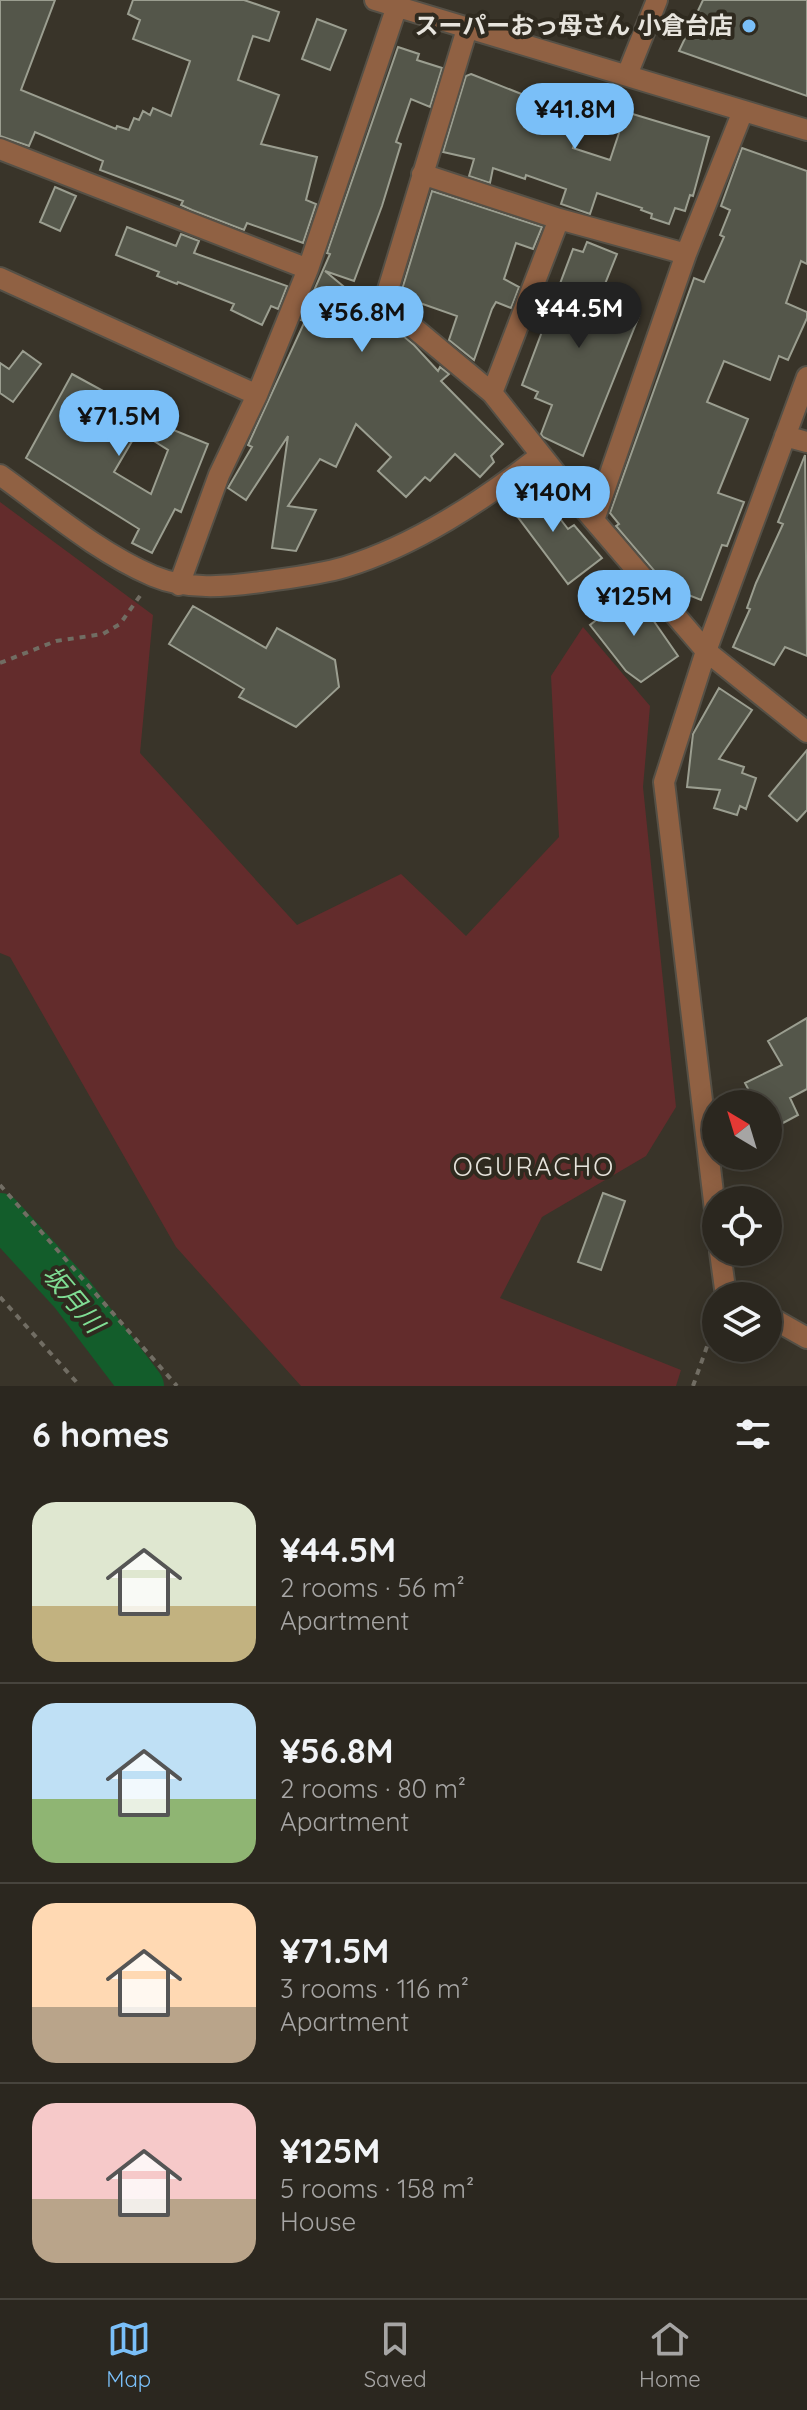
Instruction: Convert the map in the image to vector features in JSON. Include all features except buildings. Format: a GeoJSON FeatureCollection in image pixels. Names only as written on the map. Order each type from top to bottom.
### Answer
{"type":"FeatureCollection","features":[{"type":"Feature","properties":{"kind":"street"},"geometry":{"type":"LineString","coordinates":[[375,0],[398,4],[467,29],[807,130]]}},
{"type":"Feature","properties":{"kind":"street"},"geometry":{"type":"LineString","coordinates":[[627,75],[657,0]]}},
{"type":"Feature","properties":{"kind":"street"},"geometry":{"type":"LineString","coordinates":[[179,585],[219,475],[257,395],[308,269],[398,4]]}},
{"type":"Feature","properties":{"kind":"street"},"geometry":{"type":"LineString","coordinates":[[467,29],[384,303],[492,393],[540,456],[706,651],[807,732]]}},
{"type":"Feature","properties":{"kind":"street"},"geometry":{"type":"LineString","coordinates":[[594,520],[686,254],[743,111]]}},
{"type":"Feature","properties":{"kind":"street"},"geometry":{"type":"LineString","coordinates":[[0,149],[308,269]]}},
{"type":"Feature","properties":{"kind":"street"},"geometry":{"type":"LineString","coordinates":[[422,174],[559,219],[686,254]]}},
{"type":"Feature","properties":{"kind":"street"},"geometry":{"type":"LineString","coordinates":[[492,393],[559,219]]}},
{"type":"Feature","properties":{"kind":"street"},"geometry":{"type":"LineString","coordinates":[[0,278],[257,395]]}},
{"type":"Feature","properties":{"kind":"street"},"geometry":{"type":"LineString","coordinates":[[712,1186],[664,782],[706,651],[807,377]]}},
{"type":"Feature","properties":{"kind":"street"},"geometry":{"type":"LineString","coordinates":[[785,436],[807,442]]}},
{"type":"Feature","properties":{"kind":"street"},"geometry":{"type":"LineString","coordinates":[[0,475],[118,558],[154,576],[179,585],[245,584],[342,568],[376,556],[486,498],[540,456]]}},
{"type":"Feature","properties":{"kind":"street"},"geometry":{"type":"LineString","coordinates":[[782,1324],[807,1338]]}},
{"type":"Feature","properties":{"kind":"path"},"geometry":{"type":"LineString","coordinates":[[0,663],[56,641],[103,634],[120,624],[154,576]]}},
{"type":"Feature","properties":{"kind":"path"},"geometry":{"type":"LineString","coordinates":[[0,1185],[177,1386]]}},
{"type":"Feature","properties":{"kind":"path"},"geometry":{"type":"LineString","coordinates":[[0,1297],[80,1386]]}},
{"type":"Feature","properties":{"kind":"path"},"geometry":{"type":"LineString","coordinates":[[693,1386],[702,1361]]}},
{"type":"Feature","properties":{"kind":"shaded area"},"geometry":{"type":"Polygon","coordinates":[[[0,502],[153,615],[140,753],[297,925],[401,874],[466,936],[559,837],[551,676],[583,627],[650,706],[643,787],[676,1107],[646,1156],[542,1217],[500,1298],[681,1370],[676,1386],[301,1386],[176,1247],[10,957],[0,953],[0,502]]]}},
{"type":"Feature","properties":{"kind":"waterway","name":"坂月川"},"geometry":{"type":"LineString","coordinates":[[0,1215],[72,1294],[142,1386]]}},
{"type":"Feature","properties":{"kind":"place","name":"スーパーおっ母さん 小倉台店"},"geometry":{"type":"Point","coordinates":[749,26]}},
{"type":"Feature","properties":{"kind":"district","name":"OGURACHO"},"geometry":{"type":"Point","coordinates":[534,1167]}}]}
